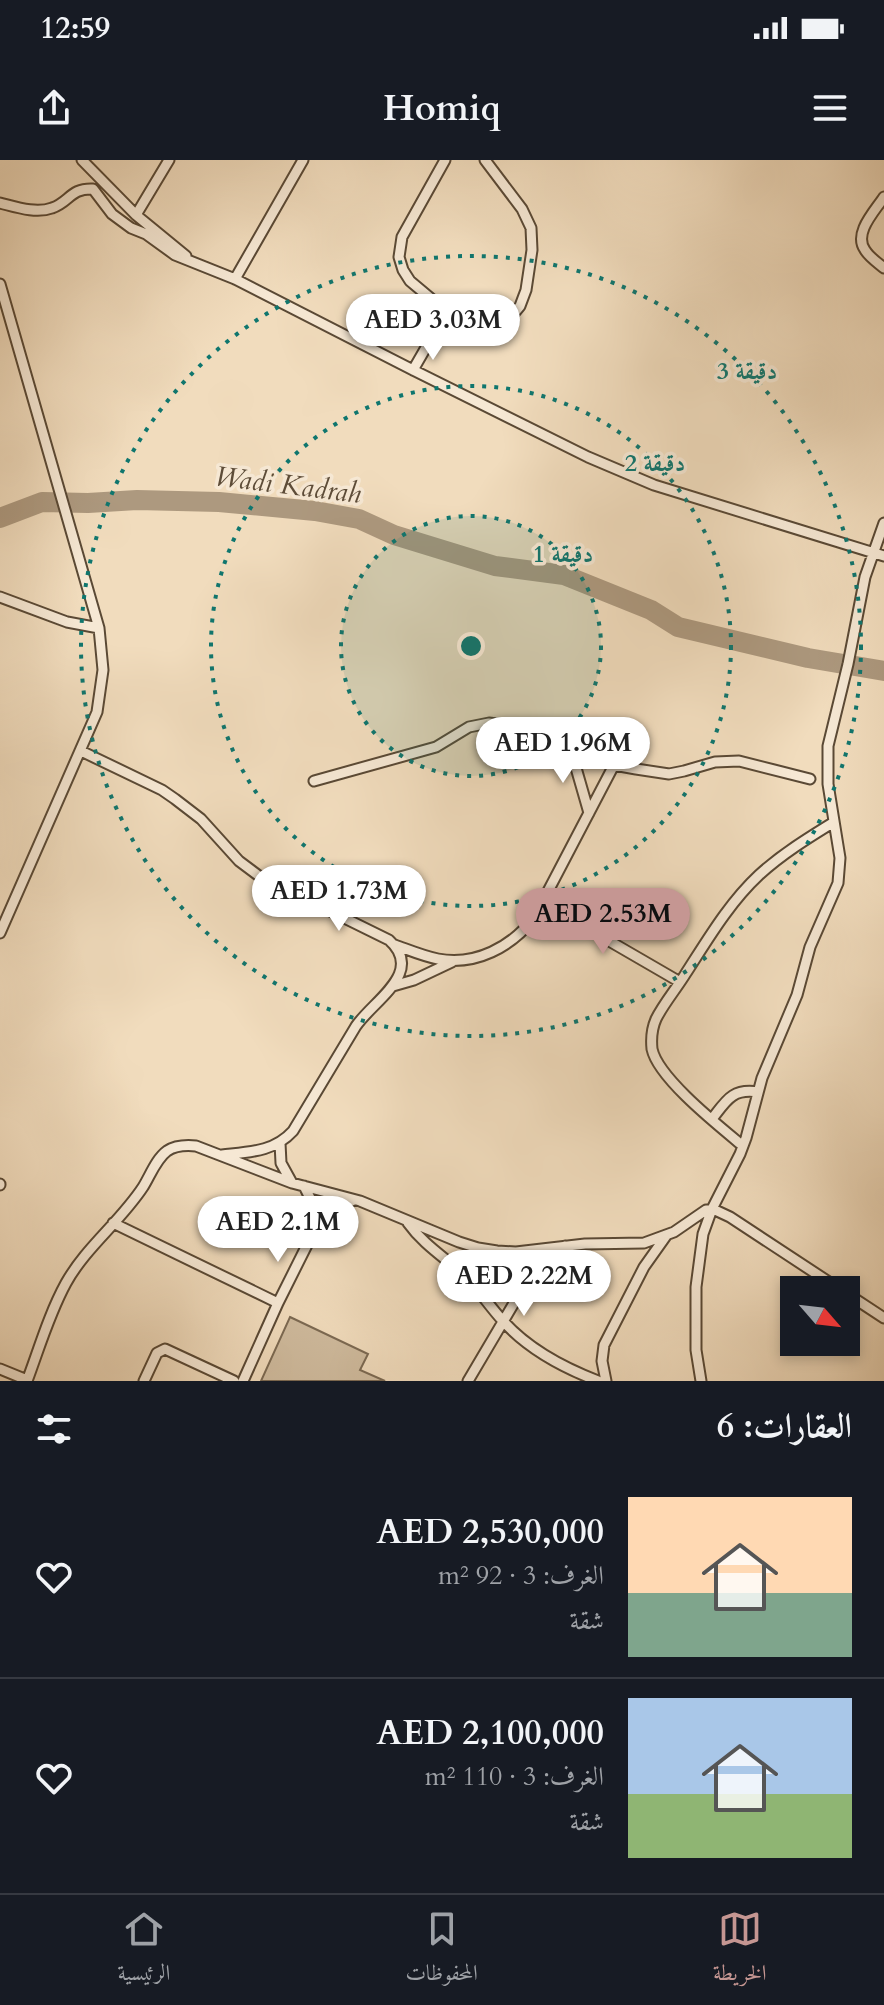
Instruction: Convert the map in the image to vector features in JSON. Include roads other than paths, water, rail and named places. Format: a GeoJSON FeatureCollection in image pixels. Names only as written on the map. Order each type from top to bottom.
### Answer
{"type":"FeatureCollection","features":[{"type":"Feature","properties":{"kind":"street"},"geometry":{"type":"LineString","coordinates":[[82,160],[136,215],[192,261]]}},
{"type":"Feature","properties":{"kind":"street"},"geometry":{"type":"LineString","coordinates":[[136,215],[169,160]]}},
{"type":"Feature","properties":{"kind":"street"},"geometry":{"type":"LineString","coordinates":[[235,279],[303,160]]}},
{"type":"Feature","properties":{"kind":"street"},"geometry":{"type":"LineString","coordinates":[[445,160],[402,237],[400,263],[406,275],[447,311],[493,321],[515,312],[524,298],[532,250],[531,228],[522,209],[485,160]]}},
{"type":"Feature","properties":{"kind":"street"},"geometry":{"type":"LineString","coordinates":[[0,203],[30,210],[50,210],[63,203],[72,193],[93,189],[112,214],[175,255],[235,279],[588,457],[654,485],[884,556]]}},
{"type":"Feature","properties":{"kind":"street"},"geometry":{"type":"LineString","coordinates":[[884,197],[861,237],[864,249],[884,268]]}},
{"type":"Feature","properties":{"kind":"street"},"geometry":{"type":"LineString","coordinates":[[0,284],[99,628],[103,670],[97,712],[0,933]]}},
{"type":"Feature","properties":{"kind":"street"},"geometry":{"type":"LineString","coordinates":[[413,370],[447,311]]}},
{"type":"Feature","properties":{"kind":"street"},"geometry":{"type":"LineString","coordinates":[[701,1381],[696,1350],[696,1287],[702,1241],[712,1209],[743,1146],[765,1068],[797,995],[810,947],[838,883],[840,858],[827,776],[828,746],[859,602],[884,523]]}},
{"type":"Feature","properties":{"kind":"street"},"geometry":{"type":"LineString","coordinates":[[0,597],[67,622],[99,628]]}},
{"type":"Feature","properties":{"kind":"street"},"geometry":{"type":"LineString","coordinates":[[314,781],[436,747],[469,727],[489,723],[523,727],[614,765],[669,774],[715,762],[739,761],[810,779]]}},
{"type":"Feature","properties":{"kind":"street"},"geometry":{"type":"LineString","coordinates":[[570,747],[589,813]]}},
{"type":"Feature","properties":{"kind":"street"},"geometry":{"type":"LineString","coordinates":[[81,751],[175,799],[201,819],[239,861],[259,876],[395,945],[424,956],[454,961]]}},
{"type":"Feature","properties":{"kind":"street"},"geometry":{"type":"LineString","coordinates":[[393,986],[454,961],[485,955],[524,931],[534,918],[614,765]]}},
{"type":"Feature","properties":{"kind":"street"},"geometry":{"type":"LineString","coordinates":[[743,1146],[661,1069],[653,1049],[653,1028],[738,897],[789,851],[834,822]]}},
{"type":"Feature","properties":{"kind":"street"},"geometry":{"type":"LineString","coordinates":[[542,902],[680,982]]}},
{"type":"Feature","properties":{"kind":"street"},"geometry":{"type":"LineString","coordinates":[[219,1156],[263,1150],[280,1143],[293,1131],[361,1018],[400,975],[402,959],[395,945]]}},
{"type":"Feature","properties":{"kind":"street"},"geometry":{"type":"LineString","coordinates":[[712,1119],[732,1095],[746,1090],[758,1092]]}},
{"type":"Feature","properties":{"kind":"street"},"geometry":{"type":"LineString","coordinates":[[280,1143],[281,1163],[292,1183]]}},
{"type":"Feature","properties":{"kind":"street"},"geometry":{"type":"LineString","coordinates":[[0,1369],[27,1381],[55,1304],[80,1260],[132,1202],[166,1151],[186,1145],[196,1146],[292,1183],[360,1201],[478,1248],[516,1252],[605,1243],[635,1244],[666,1236],[701,1212],[712,1209],[730,1217],[820,1276]]}},
{"type":"Feature","properties":{"kind":"street"},"geometry":{"type":"LineString","coordinates":[[304,1186],[310,1194],[315,1213],[312,1233]]}},
{"type":"Feature","properties":{"kind":"street"},"geometry":{"type":"LineString","coordinates":[[243,1381],[278,1303],[323,1216],[333,1207],[360,1201]]}},
{"type":"Feature","properties":{"kind":"street"},"geometry":{"type":"LineString","coordinates":[[406,1220],[423,1242],[478,1288],[503,1321],[522,1339],[569,1369],[598,1381]]}},
{"type":"Feature","properties":{"kind":"street"},"geometry":{"type":"LineString","coordinates":[[113,1223],[278,1303]]}},
{"type":"Feature","properties":{"kind":"street"},"geometry":{"type":"LineString","coordinates":[[606,1381],[602,1361],[604,1345],[636,1280],[666,1236]]}},
{"type":"Feature","properties":{"kind":"street"},"geometry":{"type":"LineString","coordinates":[[468,1381],[514,1303],[565,1246]]}},
{"type":"Feature","properties":{"kind":"street"},"geometry":{"type":"LineString","coordinates":[[860,1302],[884,1318]]}},
{"type":"Feature","properties":{"kind":"street"},"geometry":{"type":"LineString","coordinates":[[144,1381],[157,1353],[165,1349],[234,1381]]}},
{"type":"Feature","properties":{"kind":"waterway","name":"Wadi Kadrah"},"geometry":{"type":"LineString","coordinates":[[0,518],[42,502],[219,502],[315,511],[359,519],[394,535],[495,566],[564,575],[651,610],[678,627],[808,658],[884,671]]}}]}
